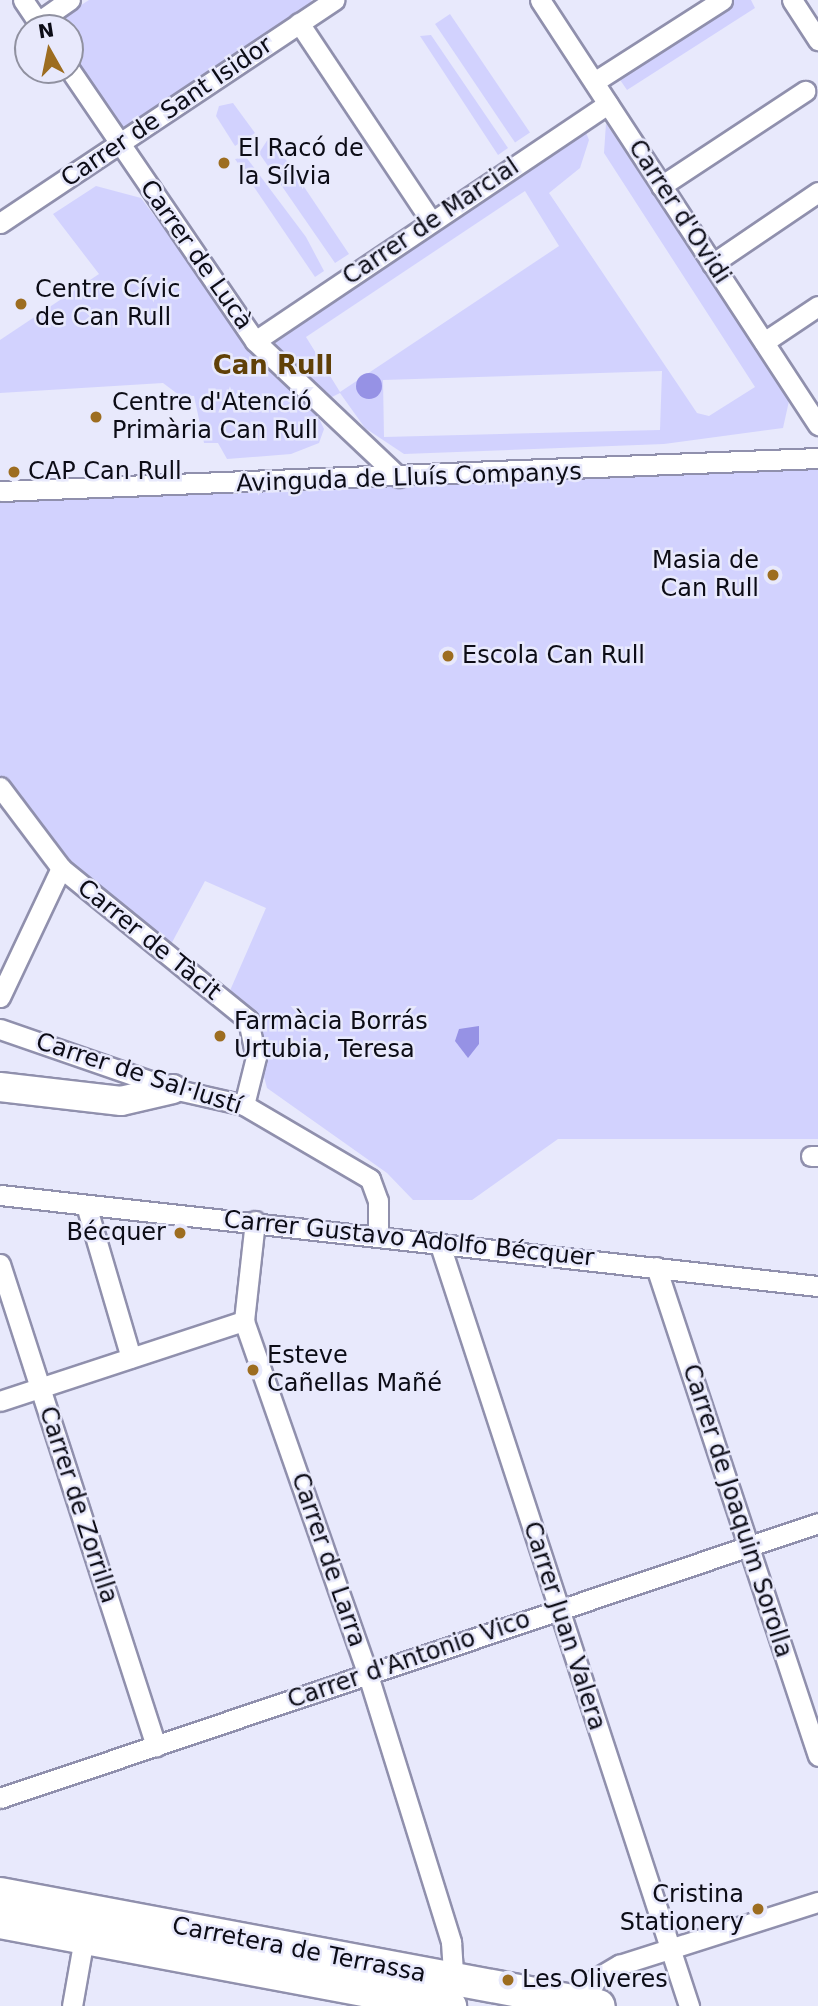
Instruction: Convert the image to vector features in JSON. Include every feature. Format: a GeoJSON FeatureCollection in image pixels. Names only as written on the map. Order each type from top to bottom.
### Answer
{"type":"FeatureCollection","features":[{"type":"Feature","properties":{"kind":"main road","name":"Carretera de Terrassa"},"geometry":{"type":"LineString","coordinates":[[0,1894],[452,1997]]}},
{"type":"Feature","properties":{"kind":"main road","name":"Carretera de Terrassa"},"geometry":{"type":"LineString","coordinates":[[0,1922],[343,1986],[452,1997],[591,2005]]}},
{"type":"Feature","properties":{"kind":"street"},"geometry":{"type":"LineString","coordinates":[[53,14],[70,0]]}},
{"type":"Feature","properties":{"kind":"street","name":"Carrer de Sant Isidor"},"geometry":{"type":"LineString","coordinates":[[0,223],[335,0]]}},
{"type":"Feature","properties":{"kind":"street","name":"Carrer d'Ovidi"},"geometry":{"type":"LineString","coordinates":[[540,0],[817,421]]}},
{"type":"Feature","properties":{"kind":"street"},"geometry":{"type":"LineString","coordinates":[[594,82],[722,0]]}},
{"type":"Feature","properties":{"kind":"street"},"geometry":{"type":"LineString","coordinates":[[792,0],[818,40]]}},
{"type":"Feature","properties":{"kind":"street"},"geometry":{"type":"LineString","coordinates":[[299,23],[431,221]]}},
{"type":"Feature","properties":{"kind":"street","name":"Carrer de Lucà"},"geometry":{"type":"LineString","coordinates":[[79,84],[255,341],[399,477]]}},
{"type":"Feature","properties":{"kind":"street"},"geometry":{"type":"LineString","coordinates":[[662,186],[805,92]]}},
{"type":"Feature","properties":{"kind":"street","name":"Carrer de Marcial"},"geometry":{"type":"LineString","coordinates":[[255,341],[608,104]]}},
{"type":"Feature","properties":{"kind":"street"},"geometry":{"type":"LineString","coordinates":[[712,264],[818,192]]}},
{"type":"Feature","properties":{"kind":"street"},"geometry":{"type":"LineString","coordinates":[[764,342],[818,306]]}},
{"type":"Feature","properties":{"kind":"street","name":"Avinguda de Lluís Companys"},"geometry":{"type":"LineString","coordinates":[[0,491],[818,458]]}},
{"type":"Feature","properties":{"kind":"street","name":"Carrer de Tàcit"},"geometry":{"type":"LineString","coordinates":[[0,787],[61,868],[247,1020],[256,1057],[244,1105]]}},
{"type":"Feature","properties":{"kind":"street"},"geometry":{"type":"LineString","coordinates":[[0,997],[61,868]]}},
{"type":"Feature","properties":{"kind":"street","name":"Carrer de Sal·lustí"},"geometry":{"type":"LineString","coordinates":[[0,1029],[173,1089],[244,1105],[370,1179],[379,1200],[378,1235]]}},
{"type":"Feature","properties":{"kind":"street"},"geometry":{"type":"LineString","coordinates":[[0,1087],[121,1101],[173,1089]]}},
{"type":"Feature","properties":{"kind":"street","name":"Carrer Gustavo Adolfo Bécquer"},"geometry":{"type":"LineString","coordinates":[[0,1195],[256,1221],[440,1245],[818,1286]]}},
{"type":"Feature","properties":{"kind":"street"},"geometry":{"type":"LineString","coordinates":[[86,1205],[131,1358]]}},
{"type":"Feature","properties":{"kind":"street","name":"Carrer de Larra"},"geometry":{"type":"LineString","coordinates":[[256,1221],[244,1321],[368,1675],[452,1942],[452,1997]]}},
{"type":"Feature","properties":{"kind":"street","name":"Carrer Juan Valera"},"geometry":{"type":"LineString","coordinates":[[440,1245],[689,2006]]}},
{"type":"Feature","properties":{"kind":"street","name":"Carrer de Zorrilla"},"geometry":{"type":"LineString","coordinates":[[0,1265],[156,1745]]}},
{"type":"Feature","properties":{"kind":"street","name":"Carrer de Joaquim Sorolla"},"geometry":{"type":"LineString","coordinates":[[656,1267],[818,1756]]}},
{"type":"Feature","properties":{"kind":"street"},"geometry":{"type":"LineString","coordinates":[[0,1401],[244,1321]]}},
{"type":"Feature","properties":{"kind":"street","name":"Carrer d'Antonio Vico"},"geometry":{"type":"LineString","coordinates":[[0,1798],[818,1523]]}},
{"type":"Feature","properties":{"kind":"street"},"geometry":{"type":"LineString","coordinates":[[591,2005],[597,1978],[669,1948],[818,1902]]}},
{"type":"Feature","properties":{"kind":"street"},"geometry":{"type":"LineString","coordinates":[[72,2006],[84,1938]]}},
{"type":"Feature","properties":{"kind":"shaded area"},"geometry":{"type":"Polygon","coordinates":[[[89,0],[311,0],[315,5],[122,130],[84,76],[84,14],[67,14],[89,0]]]}},
{"type":"Feature","properties":{"kind":"shaded area"},"geometry":{"type":"Polygon","coordinates":[[[722,0],[751,0],[755,8],[627,90],[614,71],[722,0]]]}},
{"type":"Feature","properties":{"kind":"shaded area"},"geometry":{"type":"Polygon","coordinates":[[[450,14],[530,133],[515,143],[435,24],[450,14]]]}},
{"type":"Feature","properties":{"kind":"shaded area"},"geometry":{"type":"Polygon","coordinates":[[[431,35],[508,148],[498,155],[420,36],[431,35]]]}},
{"type":"Feature","properties":{"kind":"shaded area"},"geometry":{"type":"Polygon","coordinates":[[[233,103],[255,133],[235,146],[216,116],[219,106],[233,103]]]}},
{"type":"Feature","properties":{"kind":"shaded area"},"geometry":{"type":"Polygon","coordinates":[[[606,123],[789,401],[783,428],[664,444],[404,454],[365,428],[340,393],[330,398],[267,345],[585,130],[589,140],[580,168],[549,193],[697,413],[709,416],[755,387],[604,153],[606,123]],[[525,191],[306,337],[340,392],[559,246],[525,191]],[[662,371],[383,380],[384,437],[660,430],[662,371]]]}},
{"type":"Feature","properties":{"kind":"shaded area"},"geometry":{"type":"Polygon","coordinates":[[[270,136],[349,254],[335,263],[259,153],[270,136]]]}},
{"type":"Feature","properties":{"kind":"shaded area"},"geometry":{"type":"Polygon","coordinates":[[[246,157],[306,237],[324,271],[315,277],[235,159],[246,157]]]}},
{"type":"Feature","properties":{"kind":"shaded area"},"geometry":{"type":"Polygon","coordinates":[[[96,186],[141,198],[250,343],[316,412],[324,429],[319,443],[291,454],[227,459],[218,443],[204,443],[194,396],[179,395],[163,383],[0,393],[0,340],[99,274],[53,214],[96,186]]]}},
{"type":"Feature","properties":{"kind":"shaded area"},"geometry":{"type":"Polygon","coordinates":[[[369,373],[378,377],[382,386],[378,395],[369,399],[360,395],[356,386],[360,377],[369,373]]]}},
{"type":"Feature","properties":{"kind":"shaded area"},"geometry":{"type":"Polygon","coordinates":[[[818,458],[818,1139],[558,1139],[472,1200],[413,1200],[387,1173],[267,1088],[255,1043],[225,1002],[266,908],[205,881],[169,948],[114,914],[0,787],[0,491],[818,458]]]}},
{"type":"Feature","properties":{"kind":"shaded area"},"geometry":{"type":"Polygon","coordinates":[[[479,1026],[479,1044],[468,1058],[455,1041],[459,1029],[479,1026]]]}},
{"type":"Feature","properties":{"kind":"place","name":"El Racó de la Sílvia"},"geometry":{"type":"Point","coordinates":[224,163]}},
{"type":"Feature","properties":{"kind":"place","name":"Centre Cívic de Can Rull"},"geometry":{"type":"Point","coordinates":[21,304]}},
{"type":"Feature","properties":{"kind":"place","name":"Centre d'Atenció Primària Can Rull"},"geometry":{"type":"Point","coordinates":[96,417]}},
{"type":"Feature","properties":{"kind":"place","name":"CAP Can Rull"},"geometry":{"type":"Point","coordinates":[14,472]}},
{"type":"Feature","properties":{"kind":"place","name":"Masia de Can Rull"},"geometry":{"type":"Point","coordinates":[773,575]}},
{"type":"Feature","properties":{"kind":"place","name":"Escola Can Rull"},"geometry":{"type":"Point","coordinates":[448,656]}},
{"type":"Feature","properties":{"kind":"place","name":"Farmàcia Borrás Urtubia, Teresa"},"geometry":{"type":"Point","coordinates":[220,1036]}},
{"type":"Feature","properties":{"kind":"place","name":"Bécquer"},"geometry":{"type":"Point","coordinates":[180,1233]}},
{"type":"Feature","properties":{"kind":"place","name":"Esteve Cañellas Mañé"},"geometry":{"type":"Point","coordinates":[253,1370]}},
{"type":"Feature","properties":{"kind":"place","name":"Cristina Stationery"},"geometry":{"type":"Point","coordinates":[758,1909]}},
{"type":"Feature","properties":{"kind":"place","name":"Les Oliveres"},"geometry":{"type":"Point","coordinates":[508,1980]}},
{"type":"Feature","properties":{"kind":"district","name":"Can Rull"},"geometry":{"type":"Point","coordinates":[273,366]}}]}
